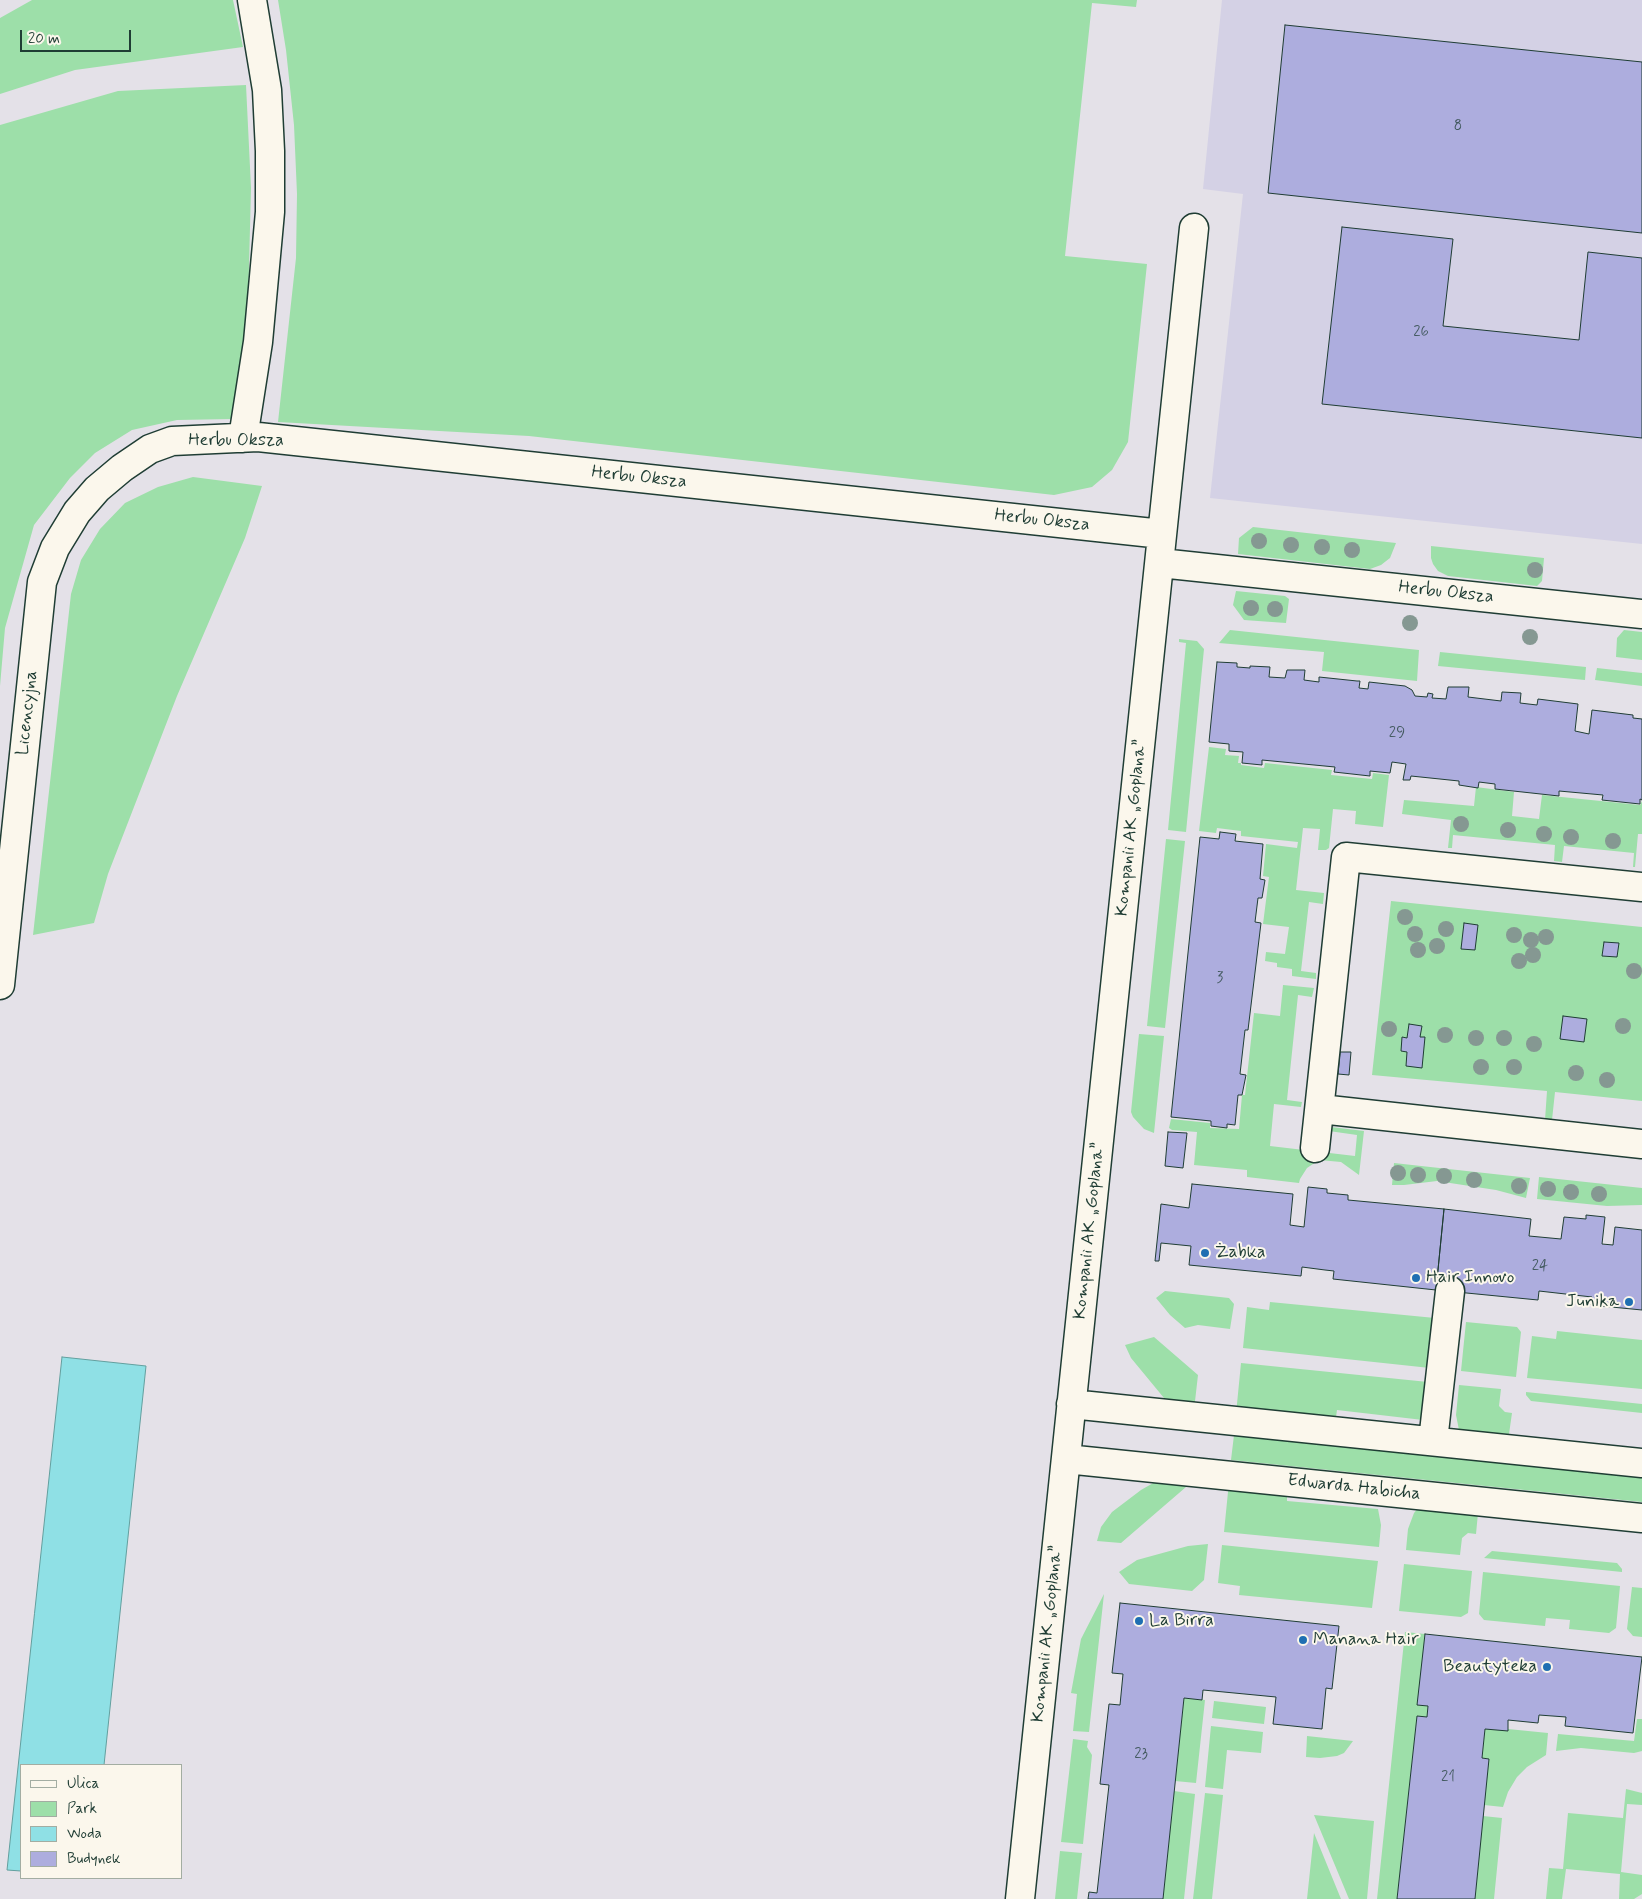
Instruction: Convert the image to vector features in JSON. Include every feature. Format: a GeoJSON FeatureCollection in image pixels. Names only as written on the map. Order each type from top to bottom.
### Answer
{"type":"FeatureCollection","features":[{"type":"Feature","properties":{"kind":"street"},"geometry":{"type":"LineString","coordinates":[[243,438],[258,342],[270,212],[267,90],[252,0]]}},
{"type":"Feature","properties":{"kind":"street","name":"Kompanii AK „Goplana”"},"geometry":{"type":"LineString","coordinates":[[1020,1899],[1194,228]]}},
{"type":"Feature","properties":{"kind":"street","name":"Herbu Oksza"},"geometry":{"type":"LineString","coordinates":[[122,468],[150,449],[172,441],[258,437],[1162,534]]}},
{"type":"Feature","properties":{"kind":"street","name":"Licencyjna"},"geometry":{"type":"LineString","coordinates":[[0,985],[42,582],[55,548],[77,512],[97,489],[122,468]]}},
{"type":"Feature","properties":{"kind":"street","name":"Herbu Oksza"},"geometry":{"type":"LineString","coordinates":[[1160,564],[1642,614]]}},
{"type":"Feature","properties":{"kind":"street"},"geometry":{"type":"LineString","coordinates":[[1315,1148],[1346,857],[1642,887]]}},
{"type":"Feature","properties":{"kind":"street"},"geometry":{"type":"LineString","coordinates":[[1320,1109],[1642,1144]]}},
{"type":"Feature","properties":{"kind":"street"},"geometry":{"type":"LineString","coordinates":[[1433,1441],[1450,1291]]}},
{"type":"Feature","properties":{"kind":"street"},"geometry":{"type":"LineString","coordinates":[[1071,1404],[1642,1463]]}},
{"type":"Feature","properties":{"kind":"street","name":"Edwarda Habicha"},"geometry":{"type":"LineString","coordinates":[[1066,1458],[1642,1518]]}},
{"type":"Feature","properties":{"kind":"shaded area"},"geometry":{"type":"Polygon","coordinates":[[[1222,0],[1642,0],[1642,544],[1210,498],[1243,194],[1203,189],[1222,0]]]}},
{"type":"Feature","properties":{"kind":"green space"},"geometry":{"type":"Polygon","coordinates":[[[32,0],[233,0],[243,47],[75,70],[0,94],[0,18],[32,0]]]}},
{"type":"Feature","properties":{"kind":"green space"},"geometry":{"type":"Polygon","coordinates":[[[278,0],[1137,0],[1136,7],[1092,3],[1065,256],[1147,264],[1128,442],[1112,470],[1092,487],[1054,495],[529,436],[278,422],[296,258],[297,194],[294,125],[286,50],[278,0]]]}},
{"type":"Feature","properties":{"kind":"green space"},"geometry":{"type":"Polygon","coordinates":[[[246,85],[251,188],[248,307],[233,419],[177,420],[132,430],[95,453],[70,478],[34,525],[5,628],[0,686],[0,125],[118,91],[246,85]]]}},
{"type":"Feature","properties":{"kind":"green space"},"geometry":{"type":"Polygon","coordinates":[[[193,477],[262,486],[245,538],[177,696],[108,874],[94,923],[33,935],[71,594],[81,560],[100,529],[125,503],[158,487],[193,477]]]}},
{"type":"Feature","properties":{"kind":"green space"},"geometry":{"type":"Polygon","coordinates":[[[1253,527],[1396,543],[1390,558],[1381,565],[1370,569],[1238,554],[1239,538],[1253,527]]]}},
{"type":"Feature","properties":{"kind":"green space"},"geometry":{"type":"Polygon","coordinates":[[[1431,546],[1544,558],[1542,581],[1537,586],[1448,576],[1438,571],[1433,564],[1431,546]]]}},
{"type":"Feature","properties":{"kind":"green space"},"geometry":{"type":"Polygon","coordinates":[[[1236,591],[1285,596],[1289,599],[1286,623],[1244,620],[1233,605],[1236,591]]]}},
{"type":"Feature","properties":{"kind":"green space"},"geometry":{"type":"Polygon","coordinates":[[[1230,630],[1419,650],[1417,681],[1322,671],[1324,652],[1219,643],[1230,630]]]}},
{"type":"Feature","properties":{"kind":"green space"},"geometry":{"type":"Polygon","coordinates":[[[1624,630],[1642,632],[1642,660],[1616,657],[1617,638],[1624,630]]]}},
{"type":"Feature","properties":{"kind":"green space"},"geometry":{"type":"Polygon","coordinates":[[[1179,639],[1197,641],[1204,649],[1186,832],[1168,830],[1186,643],[1179,642],[1179,639]]]}},
{"type":"Feature","properties":{"kind":"green space"},"geometry":{"type":"Polygon","coordinates":[[[1440,652],[1586,667],[1585,680],[1438,666],[1440,652]]]}},
{"type":"Feature","properties":{"kind":"green space"},"geometry":{"type":"Polygon","coordinates":[[[1597,668],[1642,673],[1642,686],[1595,680],[1597,668]]]}},
{"type":"Feature","properties":{"kind":"green space"},"geometry":{"type":"Polygon","coordinates":[[[1209,747],[1226,749],[1225,755],[1239,756],[1238,763],[1241,763],[1241,765],[1264,768],[1265,763],[1332,770],[1331,775],[1372,779],[1373,773],[1389,775],[1383,827],[1355,824],[1356,811],[1333,809],[1329,848],[1326,850],[1318,850],[1320,829],[1303,828],[1296,890],[1324,893],[1323,904],[1309,902],[1301,971],[1316,973],[1316,979],[1292,976],[1292,969],[1277,967],[1277,963],[1265,961],[1266,952],[1285,954],[1289,927],[1263,924],[1269,877],[1263,876],[1266,844],[1297,848],[1298,842],[1241,836],[1241,831],[1217,828],[1216,833],[1199,831],[1209,747]]]}},
{"type":"Feature","properties":{"kind":"green space"},"geometry":{"type":"Polygon","coordinates":[[[1476,787],[1514,792],[1512,816],[1539,819],[1542,795],[1640,805],[1642,801],[1642,834],[1638,834],[1635,867],[1633,867],[1634,853],[1564,846],[1562,862],[1554,861],[1555,845],[1453,835],[1452,848],[1448,848],[1451,820],[1402,814],[1404,800],[1474,806],[1476,787]]]}},
{"type":"Feature","properties":{"kind":"green space"},"geometry":{"type":"Polygon","coordinates":[[[1166,839],[1185,841],[1165,1028],[1147,1026],[1166,839]]]}},
{"type":"Feature","properties":{"kind":"green space"},"geometry":{"type":"Polygon","coordinates":[[[1391,901],[1642,927],[1642,1101],[1555,1092],[1552,1120],[1545,1120],[1547,1091],[1372,1075],[1391,901]]]}},
{"type":"Feature","properties":{"kind":"green space"},"geometry":{"type":"Polygon","coordinates":[[[1283,985],[1314,988],[1312,997],[1298,995],[1287,1100],[1302,1102],[1301,1107],[1274,1104],[1270,1146],[1355,1156],[1357,1135],[1329,1131],[1331,1127],[1364,1131],[1359,1175],[1341,1162],[1319,1160],[1307,1168],[1299,1183],[1247,1177],[1247,1170],[1194,1165],[1197,1132],[1172,1130],[1169,1128],[1171,1119],[1210,1123],[1210,1128],[1239,1129],[1242,1095],[1245,1095],[1254,1013],[1280,1016],[1283,985]]]}},
{"type":"Feature","properties":{"kind":"green space"},"geometry":{"type":"Polygon","coordinates":[[[1139,1034],[1164,1036],[1154,1133],[1144,1129],[1131,1112],[1139,1034]]]}},
{"type":"Feature","properties":{"kind":"green space"},"geometry":{"type":"Polygon","coordinates":[[[1394,1163],[1530,1178],[1526,1198],[1496,1190],[1437,1181],[1392,1185],[1394,1163]]]}},
{"type":"Feature","properties":{"kind":"green space"},"geometry":{"type":"Polygon","coordinates":[[[1539,1177],[1642,1188],[1642,1205],[1607,1206],[1537,1199],[1539,1177]]]}},
{"type":"Feature","properties":{"kind":"green space"},"geometry":{"type":"Polygon","coordinates":[[[1165,1291],[1229,1298],[1234,1304],[1230,1329],[1198,1325],[1185,1328],[1170,1315],[1156,1298],[1165,1291]]]}},
{"type":"Feature","properties":{"kind":"green space"},"geometry":{"type":"Polygon","coordinates":[[[1270,1302],[1435,1318],[1430,1368],[1243,1348],[1247,1307],[1269,1310],[1270,1302]]]}},
{"type":"Feature","properties":{"kind":"green space"},"geometry":{"type":"Polygon","coordinates":[[[1466,1322],[1517,1327],[1521,1332],[1516,1377],[1461,1371],[1466,1322]]]}},
{"type":"Feature","properties":{"kind":"green space"},"geometry":{"type":"Polygon","coordinates":[[[1557,1331],[1642,1340],[1642,1389],[1527,1378],[1532,1336],[1556,1339],[1557,1331]]]}},
{"type":"Feature","properties":{"kind":"green space"},"geometry":{"type":"Polygon","coordinates":[[[1154,1337],[1198,1375],[1194,1410],[1164,1398],[1131,1358],[1125,1345],[1154,1337]]]}},
{"type":"Feature","properties":{"kind":"green space"},"geometry":{"type":"Polygon","coordinates":[[[1241,1363],[1428,1382],[1423,1420],[1337,1410],[1336,1417],[1236,1414],[1241,1363]]]}},
{"type":"Feature","properties":{"kind":"green space"},"geometry":{"type":"Polygon","coordinates":[[[1459,1385],[1501,1389],[1499,1406],[1505,1412],[1512,1413],[1509,1434],[1459,1430],[1456,1415],[1459,1385]]]}},
{"type":"Feature","properties":{"kind":"green space"},"geometry":{"type":"Polygon","coordinates":[[[1526,1392],[1642,1404],[1642,1413],[1531,1401],[1526,1392]]]}},
{"type":"Feature","properties":{"kind":"green space"},"geometry":{"type":"Polygon","coordinates":[[[1234,1435],[1642,1477],[1642,1502],[1231,1460],[1234,1435]]]}},
{"type":"Feature","properties":{"kind":"green space"},"geometry":{"type":"Polygon","coordinates":[[[1187,1478],[1186,1487],[1121,1543],[1097,1541],[1101,1527],[1112,1512],[1141,1490],[1155,1482],[1187,1478]]]}},
{"type":"Feature","properties":{"kind":"green space"},"geometry":{"type":"Polygon","coordinates":[[[1229,1482],[1287,1493],[1287,1501],[1378,1509],[1381,1525],[1379,1547],[1224,1532],[1229,1482]]]}},
{"type":"Feature","properties":{"kind":"green space"},"geometry":{"type":"Polygon","coordinates":[[[1419,1507],[1478,1513],[1476,1534],[1468,1533],[1462,1538],[1460,1555],[1406,1550],[1408,1529],[1414,1513],[1419,1507]]]}},
{"type":"Feature","properties":{"kind":"green space"},"geometry":{"type":"Polygon","coordinates":[[[1208,1544],[1204,1580],[1192,1591],[1129,1584],[1119,1572],[1137,1560],[1188,1546],[1208,1544]]]}},
{"type":"Feature","properties":{"kind":"green space"},"geometry":{"type":"Polygon","coordinates":[[[1222,1545],[1378,1561],[1372,1608],[1239,1595],[1240,1586],[1218,1583],[1222,1545]]]}},
{"type":"Feature","properties":{"kind":"green space"},"geometry":{"type":"Polygon","coordinates":[[[1492,1551],[1617,1563],[1622,1572],[1484,1558],[1492,1551]]]}},
{"type":"Feature","properties":{"kind":"green space"},"geometry":{"type":"Polygon","coordinates":[[[1404,1564],[1472,1571],[1468,1613],[1461,1617],[1399,1611],[1404,1564]]]}},
{"type":"Feature","properties":{"kind":"green space"},"geometry":{"type":"Polygon","coordinates":[[[1483,1572],[1620,1586],[1616,1628],[1609,1633],[1569,1629],[1570,1620],[1546,1618],[1545,1626],[1484,1620],[1479,1614],[1483,1572]]]}},
{"type":"Feature","properties":{"kind":"green space"},"geometry":{"type":"Polygon","coordinates":[[[1632,1587],[1642,1588],[1642,1637],[1633,1636],[1627,1629],[1632,1587]]]}},
{"type":"Feature","properties":{"kind":"green space"},"geometry":{"type":"Polygon","coordinates":[[[1104,1594],[1089,1732],[1073,1731],[1077,1694],[1071,1693],[1081,1639],[1104,1594]]]}},
{"type":"Feature","properties":{"kind":"green space"},"geometry":{"type":"Polygon","coordinates":[[[1405,1632],[1425,1634],[1418,1705],[1428,1706],[1427,1717],[1417,1716],[1397,1899],[1377,1899],[1405,1632]]]}},
{"type":"Feature","properties":{"kind":"green space"},"geometry":{"type":"Polygon","coordinates":[[[1184,1698],[1205,1700],[1196,1783],[1175,1781],[1184,1698]]]}},
{"type":"Feature","properties":{"kind":"green space"},"geometry":{"type":"Polygon","coordinates":[[[1214,1701],[1266,1707],[1264,1724],[1212,1718],[1214,1701]]]}},
{"type":"Feature","properties":{"kind":"green space"},"geometry":{"type":"Polygon","coordinates":[[[1637,1719],[1642,1719],[1642,1751],[1634,1753],[1581,1748],[1556,1751],[1558,1734],[1634,1741],[1637,1719]]]}},
{"type":"Feature","properties":{"kind":"green space"},"geometry":{"type":"Polygon","coordinates":[[[1211,1726],[1263,1732],[1261,1753],[1227,1750],[1223,1789],[1205,1787],[1211,1726]]]}},
{"type":"Feature","properties":{"kind":"green space"},"geometry":{"type":"Polygon","coordinates":[[[1485,1729],[1548,1733],[1546,1755],[1527,1767],[1517,1777],[1508,1792],[1503,1807],[1484,1805],[1489,1759],[1482,1758],[1485,1729]]]}},
{"type":"Feature","properties":{"kind":"green space"},"geometry":{"type":"Polygon","coordinates":[[[1307,1736],[1353,1741],[1344,1753],[1337,1756],[1306,1757],[1307,1736]]]}},
{"type":"Feature","properties":{"kind":"green space"},"geometry":{"type":"Polygon","coordinates":[[[1073,1739],[1088,1741],[1087,1747],[1092,1755],[1083,1844],[1061,1842],[1073,1739]]]}},
{"type":"Feature","properties":{"kind":"green space"},"geometry":{"type":"Polygon","coordinates":[[[1626,1789],[1642,1793],[1642,1805],[1627,1804],[1621,1872],[1642,1875],[1642,1894],[1634,1899],[1619,1899],[1620,1874],[1566,1869],[1562,1899],[1546,1899],[1549,1868],[1563,1869],[1568,1813],[1623,1818],[1626,1789]]]}},
{"type":"Feature","properties":{"kind":"green space"},"geometry":{"type":"Polygon","coordinates":[[[1174,1791],[1195,1794],[1184,1899],[1163,1899],[1174,1791]]]}},
{"type":"Feature","properties":{"kind":"green space"},"geometry":{"type":"Polygon","coordinates":[[[1205,1793],[1223,1795],[1212,1899],[1193,1899],[1205,1793]]]}},
{"type":"Feature","properties":{"kind":"green space"},"geometry":{"type":"Polygon","coordinates":[[[1314,1815],[1374,1821],[1367,1899],[1349,1899],[1314,1815]]]}},
{"type":"Feature","properties":{"kind":"green space"},"geometry":{"type":"Polygon","coordinates":[[[1483,1816],[1502,1818],[1494,1899],[1475,1899],[1483,1816]]]}},
{"type":"Feature","properties":{"kind":"green space"},"geometry":{"type":"Polygon","coordinates":[[[1314,1833],[1341,1899],[1307,1899],[1314,1833]]]}},
{"type":"Feature","properties":{"kind":"green space"},"geometry":{"type":"Polygon","coordinates":[[[1060,1851],[1082,1853],[1077,1899],[1055,1899],[1060,1851]]]}},
{"type":"Feature","properties":{"kind":"water"},"geometry":{"type":"Polygon","coordinates":[[[62,1357],[146,1366],[104,1764],[20,1764],[20,1871],[7,1870],[62,1357]]]}},
{"type":"Feature","properties":{"kind":"building"},"geometry":{"type":"Polygon","coordinates":[[[1285,25],[1642,62],[1642,233],[1268,193],[1285,25]]]}},
{"type":"Feature","properties":{"kind":"building"},"geometry":{"type":"Polygon","coordinates":[[[1342,227],[1453,239],[1443,326],[1579,340],[1588,252],[1642,258],[1642,438],[1322,404],[1342,227]]]}},
{"type":"Feature","properties":{"kind":"building"},"geometry":{"type":"Polygon","coordinates":[[[1217,662],[1237,663],[1237,667],[1270,667],[1269,677],[1285,678],[1287,670],[1305,670],[1304,680],[1319,682],[1319,677],[1360,681],[1359,688],[1368,689],[1369,682],[1405,686],[1412,690],[1415,696],[1427,697],[1428,693],[1433,694],[1432,698],[1446,699],[1448,687],[1469,687],[1468,697],[1501,701],[1502,692],[1521,693],[1520,703],[1537,705],[1538,699],[1578,704],[1575,731],[1589,734],[1592,710],[1633,715],[1633,718],[1642,719],[1642,800],[1640,799],[1640,804],[1602,800],[1603,795],[1559,791],[1559,796],[1495,789],[1495,784],[1479,782],[1478,788],[1459,785],[1459,781],[1411,776],[1410,780],[1403,780],[1406,764],[1392,762],[1390,773],[1370,771],[1370,776],[1334,772],[1335,767],[1262,760],[1262,765],[1242,763],[1243,752],[1229,751],[1229,744],[1209,742],[1217,662]]]}},
{"type":"Feature","properties":{"kind":"building"},"geometry":{"type":"Polygon","coordinates":[[[1220,832],[1236,834],[1235,841],[1263,844],[1260,879],[1265,880],[1262,898],[1258,898],[1255,922],[1261,923],[1248,1030],[1245,1030],[1240,1074],[1246,1075],[1242,1095],[1238,1095],[1235,1125],[1227,1124],[1227,1128],[1211,1126],[1211,1121],[1171,1117],[1200,837],[1219,839],[1220,832]]]}},
{"type":"Feature","properties":{"kind":"building"},"geometry":{"type":"Polygon","coordinates":[[[1464,923],[1478,925],[1475,950],[1461,949],[1464,923]]]}},
{"type":"Feature","properties":{"kind":"building"},"geometry":{"type":"Polygon","coordinates":[[[1604,942],[1619,943],[1617,957],[1602,956],[1604,942]]]}},
{"type":"Feature","properties":{"kind":"building"},"geometry":{"type":"Polygon","coordinates":[[[1563,1016],[1587,1019],[1584,1042],[1560,1039],[1563,1016]]]}},
{"type":"Feature","properties":{"kind":"building"},"geometry":{"type":"Polygon","coordinates":[[[1409,1024],[1422,1026],[1420,1037],[1425,1037],[1422,1068],[1406,1066],[1407,1052],[1401,1051],[1402,1037],[1407,1038],[1409,1024]]]}},
{"type":"Feature","properties":{"kind":"building"},"geometry":{"type":"Polygon","coordinates":[[[1340,1052],[1351,1052],[1349,1075],[1338,1074],[1340,1052]]]}},
{"type":"Feature","properties":{"kind":"building"},"geometry":{"type":"Polygon","coordinates":[[[1168,1132],[1187,1133],[1183,1168],[1165,1166],[1168,1132]]]}},
{"type":"Feature","properties":{"kind":"building"},"geometry":{"type":"Polygon","coordinates":[[[1192,1184],[1293,1194],[1290,1225],[1304,1227],[1308,1187],[1327,1189],[1327,1193],[1348,1195],[1348,1200],[1444,1209],[1436,1290],[1333,1279],[1334,1271],[1302,1267],[1301,1276],[1189,1265],[1191,1246],[1161,1243],[1159,1261],[1155,1261],[1161,1204],[1189,1208],[1192,1184]]]}},
{"type":"Feature","properties":{"kind":"building"},"geometry":{"type":"Polygon","coordinates":[[[1444,1209],[1531,1219],[1529,1236],[1561,1239],[1564,1217],[1586,1219],[1586,1215],[1605,1217],[1602,1244],[1613,1245],[1615,1227],[1642,1230],[1642,1310],[1591,1305],[1592,1297],[1539,1291],[1538,1300],[1436,1290],[1444,1209]]]}},
{"type":"Feature","properties":{"kind":"building"},"geometry":{"type":"Polygon","coordinates":[[[1120,1603],[1339,1626],[1332,1689],[1326,1688],[1322,1729],[1273,1724],[1276,1697],[1203,1690],[1202,1700],[1184,1698],[1163,1899],[1088,1899],[1089,1892],[1097,1893],[1109,1785],[1100,1784],[1109,1704],[1120,1705],[1123,1674],[1112,1673],[1120,1603]]]}},
{"type":"Feature","properties":{"kind":"building"},"geometry":{"type":"Polygon","coordinates":[[[1425,1634],[1642,1657],[1633,1733],[1565,1726],[1566,1717],[1539,1715],[1538,1723],[1508,1720],[1508,1731],[1485,1729],[1482,1758],[1489,1759],[1475,1899],[1397,1899],[1417,1716],[1427,1717],[1428,1706],[1417,1705],[1425,1634]]]}},
{"type":"Feature","properties":{"kind":"place","name":"Żabka"},"geometry":{"type":"Point","coordinates":[1205,1253]}},
{"type":"Feature","properties":{"kind":"place","name":"Hair Innovo"},"geometry":{"type":"Point","coordinates":[1416,1278]}},
{"type":"Feature","properties":{"kind":"place","name":"Junika"},"geometry":{"type":"Point","coordinates":[1629,1302]}},
{"type":"Feature","properties":{"kind":"place","name":"La Birra"},"geometry":{"type":"Point","coordinates":[1139,1621]}},
{"type":"Feature","properties":{"kind":"place","name":"Manana Hair"},"geometry":{"type":"Point","coordinates":[1303,1640]}},
{"type":"Feature","properties":{"kind":"place","name":"Beautyteka"},"geometry":{"type":"Point","coordinates":[1547,1667]}}]}
